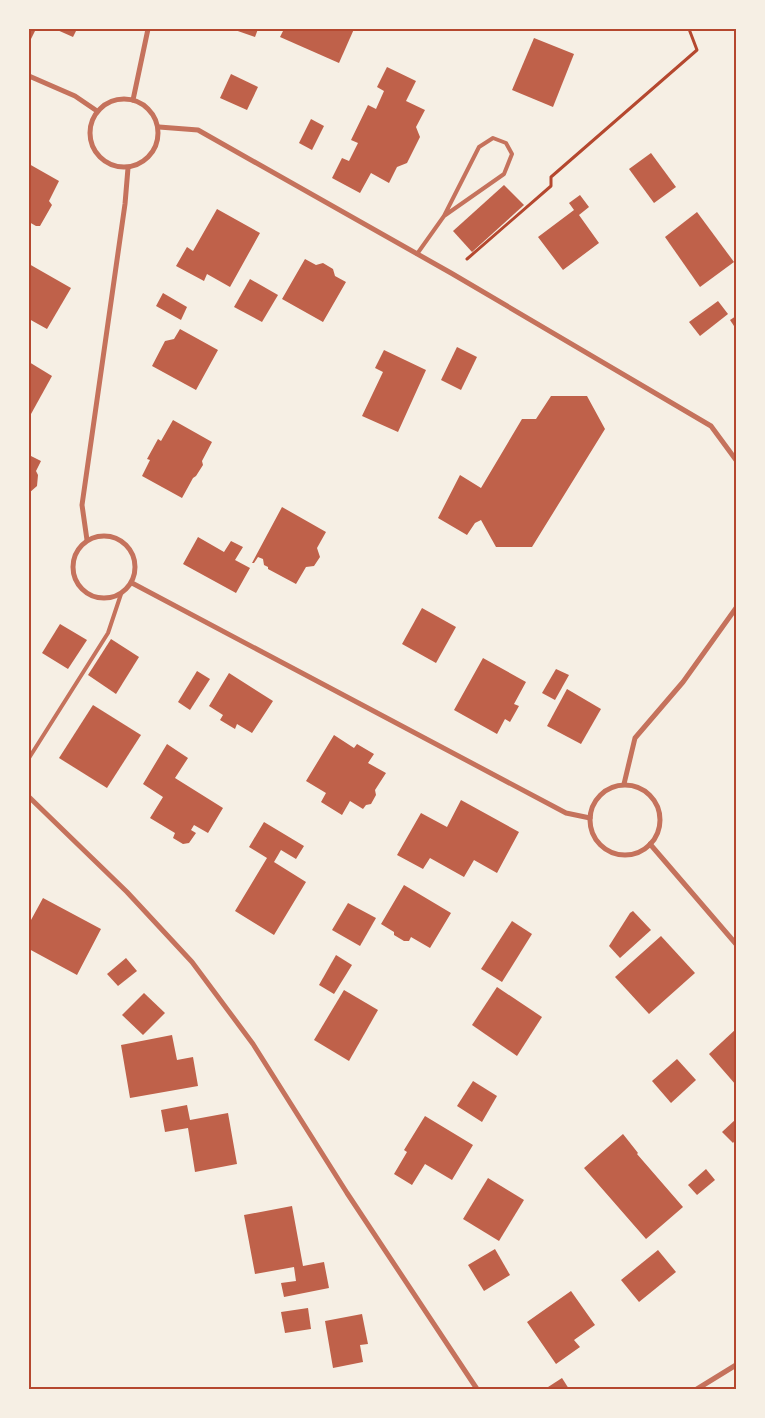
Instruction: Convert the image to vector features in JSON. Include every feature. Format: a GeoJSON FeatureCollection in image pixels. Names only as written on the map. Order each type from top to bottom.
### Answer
{"type":"FeatureCollection","features":[{"type":"Feature","properties":{"kind":"street"},"geometry":{"type":"LineString","coordinates":[[133,100],[148,29]]}},
{"type":"Feature","properties":{"kind":"street"},"geometry":{"type":"LineString","coordinates":[[29,76],[75,96],[97,111]]}},
{"type":"Feature","properties":{"kind":"street"},"geometry":{"type":"LineString","coordinates":[[120,98],[133,100],[145,105],[154,115],[159,127],[158,141],[152,154],[141,163],[128,168],[112,166],[98,156],[91,142],[90,126],[97,111],[107,103],[120,98]]}},
{"type":"Feature","properties":{"kind":"street"},"geometry":{"type":"LineString","coordinates":[[159,127],[198,130],[451,273],[712,426],[736,460]]}},
{"type":"Feature","properties":{"kind":"street"},"geometry":{"type":"LineString","coordinates":[[87,540],[82,505],[125,204],[128,168]]}},
{"type":"Feature","properties":{"kind":"street"},"geometry":{"type":"LineString","coordinates":[[103,535],[120,539],[132,550],[136,566],[132,583],[121,594],[102,598],[84,591],[74,575],[75,555],[87,540],[103,535]]}},
{"type":"Feature","properties":{"kind":"street"},"geometry":{"type":"LineString","coordinates":[[132,583],[566,813],[590,818]]}},
{"type":"Feature","properties":{"kind":"street"},"geometry":{"type":"LineString","coordinates":[[624,784],[635,738],[683,682],[736,608]]}},
{"type":"Feature","properties":{"kind":"street"},"geometry":{"type":"LineString","coordinates":[[624,784],[640,788],[653,798],[660,814],[659,830],[650,844],[639,852],[625,855],[611,852],[600,844],[592,832],[590,818],[595,801],[601,795],[608,789],[624,784]]}},
{"type":"Feature","properties":{"kind":"street"},"geometry":{"type":"LineString","coordinates":[[29,798],[127,892],[192,962],[253,1044],[347,1193],[477,1389]]}},
{"type":"Feature","properties":{"kind":"street"},"geometry":{"type":"LineString","coordinates":[[650,844],[736,944]]}},
{"type":"Feature","properties":{"kind":"street"},"geometry":{"type":"LineString","coordinates":[[697,1389],[736,1365]]}},
{"type":"Feature","properties":{"kind":"lane"},"geometry":{"type":"LineString","coordinates":[[417,254],[444,216],[479,147],[494,138],[506,143],[512,154],[504,174],[444,216]]}},
{"type":"Feature","properties":{"kind":"lane"},"geometry":{"type":"LineString","coordinates":[[29,758],[108,633],[121,594]]}},
{"type":"Feature","properties":{"kind":"path"},"geometry":{"type":"LineString","coordinates":[[451,273],[551,186],[552,177],[697,50],[689,29]]}},
{"type":"Feature","properties":{"kind":"building"},"geometry":{"type":"Polygon","coordinates":[[[29,29],[36,29],[31,39],[29,39],[29,29]]]}},
{"type":"Feature","properties":{"kind":"building"},"geometry":{"type":"Polygon","coordinates":[[[55,29],[77,29],[73,37],[55,29]]]}},
{"type":"Feature","properties":{"kind":"building"},"geometry":{"type":"Polygon","coordinates":[[[232,29],[258,29],[255,37],[232,29]]]}},
{"type":"Feature","properties":{"kind":"building"},"geometry":{"type":"Polygon","coordinates":[[[284,29],[354,29],[339,63],[280,37],[284,29]]]}},
{"type":"Feature","properties":{"kind":"building"},"geometry":{"type":"Polygon","coordinates":[[[534,38],[574,54],[553,107],[512,90],[534,38]]]}},
{"type":"Feature","properties":{"kind":"building"},"geometry":{"type":"Polygon","coordinates":[[[387,67],[416,81],[406,101],[425,110],[416,127],[420,137],[407,163],[397,167],[389,183],[371,173],[360,193],[332,178],[342,158],[349,161],[358,143],[351,140],[368,105],[376,109],[384,91],[377,87],[387,67]]]}},
{"type":"Feature","properties":{"kind":"building"},"geometry":{"type":"Polygon","coordinates":[[[231,74],[258,87],[247,110],[220,98],[231,74]]]}},
{"type":"Feature","properties":{"kind":"building"},"geometry":{"type":"Polygon","coordinates":[[[311,119],[324,126],[312,150],[299,143],[311,119]]]}},
{"type":"Feature","properties":{"kind":"building"},"geometry":{"type":"Polygon","coordinates":[[[651,153],[676,187],[654,203],[629,169],[651,153]]]}},
{"type":"Feature","properties":{"kind":"building"},"geometry":{"type":"Polygon","coordinates":[[[29,164],[59,181],[49,201],[52,205],[40,226],[29,222],[29,164]]]}},
{"type":"Feature","properties":{"kind":"building"},"geometry":{"type":"Polygon","coordinates":[[[504,185],[524,205],[472,252],[453,231],[504,185]]]}},
{"type":"Feature","properties":{"kind":"building"},"geometry":{"type":"Polygon","coordinates":[[[580,195],[589,207],[579,215],[599,243],[563,270],[538,237],[574,210],[569,203],[580,195]]]}},
{"type":"Feature","properties":{"kind":"building"},"geometry":{"type":"Polygon","coordinates":[[[217,209],[260,233],[230,287],[207,274],[204,281],[176,266],[187,247],[193,251],[217,209]]]}},
{"type":"Feature","properties":{"kind":"building"},"geometry":{"type":"Polygon","coordinates":[[[697,212],[734,262],[700,287],[665,237],[697,212]]]}},
{"type":"Feature","properties":{"kind":"building"},"geometry":{"type":"Polygon","coordinates":[[[305,259],[316,265],[323,263],[333,269],[335,276],[346,282],[323,322],[282,299],[305,259]]]}},
{"type":"Feature","properties":{"kind":"building"},"geometry":{"type":"Polygon","coordinates":[[[29,264],[71,288],[47,329],[29,319],[29,264]]]}},
{"type":"Feature","properties":{"kind":"building"},"geometry":{"type":"Polygon","coordinates":[[[250,279],[278,295],[262,322],[234,307],[250,279]]]}},
{"type":"Feature","properties":{"kind":"building"},"geometry":{"type":"Polygon","coordinates":[[[163,293],[187,307],[181,320],[156,306],[163,293]]]}},
{"type":"Feature","properties":{"kind":"building"},"geometry":{"type":"Polygon","coordinates":[[[718,301],[728,314],[700,336],[689,322],[718,301]]]}},
{"type":"Feature","properties":{"kind":"building"},"geometry":{"type":"Polygon","coordinates":[[[736,316],[736,329],[730,320],[736,316]]]}},
{"type":"Feature","properties":{"kind":"building"},"geometry":{"type":"Polygon","coordinates":[[[180,329],[218,350],[196,390],[152,366],[165,341],[174,339],[180,329]]]}},
{"type":"Feature","properties":{"kind":"building"},"geometry":{"type":"Polygon","coordinates":[[[457,347],[477,357],[461,390],[441,380],[457,347]]]}},
{"type":"Feature","properties":{"kind":"building"},"geometry":{"type":"Polygon","coordinates":[[[384,350],[426,370],[398,432],[362,416],[383,372],[375,368],[384,350]]]}},
{"type":"Feature","properties":{"kind":"building"},"geometry":{"type":"Polygon","coordinates":[[[29,362],[52,376],[31,414],[29,413],[29,362]]]}},
{"type":"Feature","properties":{"kind":"building"},"geometry":{"type":"Polygon","coordinates":[[[551,396],[587,396],[605,429],[532,547],[496,547],[481,520],[475,523],[467,535],[438,518],[460,475],[481,488],[522,419],[536,419],[551,396]]]}},
{"type":"Feature","properties":{"kind":"building"},"geometry":{"type":"Polygon","coordinates":[[[173,420],[212,442],[202,461],[203,465],[182,498],[142,476],[150,460],[147,459],[158,439],[161,441],[173,420]]]}},
{"type":"Feature","properties":{"kind":"building"},"geometry":{"type":"Polygon","coordinates":[[[29,455],[41,461],[36,471],[38,475],[37,486],[29,493],[29,455]]]}},
{"type":"Feature","properties":{"kind":"building"},"geometry":{"type":"Polygon","coordinates":[[[282,507],[326,532],[317,548],[320,557],[314,566],[306,567],[296,584],[268,569],[264,565],[263,559],[258,557],[252,563],[282,507]]]}},
{"type":"Feature","properties":{"kind":"building"},"geometry":{"type":"Polygon","coordinates":[[[198,537],[224,552],[231,541],[243,547],[235,560],[250,568],[236,593],[183,564],[198,537]]]}},
{"type":"Feature","properties":{"kind":"building"},"geometry":{"type":"Polygon","coordinates":[[[422,608],[456,627],[436,663],[402,644],[422,608]]]}},
{"type":"Feature","properties":{"kind":"building"},"geometry":{"type":"Polygon","coordinates":[[[60,624],[87,640],[68,669],[42,653],[60,624]]]}},
{"type":"Feature","properties":{"kind":"building"},"geometry":{"type":"Polygon","coordinates":[[[111,639],[139,657],[116,694],[88,675],[111,639]]]}},
{"type":"Feature","properties":{"kind":"building"},"geometry":{"type":"Polygon","coordinates":[[[483,658],[526,682],[514,704],[519,706],[510,722],[505,719],[497,734],[454,710],[483,658]]]}},
{"type":"Feature","properties":{"kind":"building"},"geometry":{"type":"Polygon","coordinates":[[[556,669],[569,675],[555,700],[542,693],[556,669]]]}},
{"type":"Feature","properties":{"kind":"building"},"geometry":{"type":"Polygon","coordinates":[[[197,671],[210,679],[190,710],[178,702],[197,671]]]}},
{"type":"Feature","properties":{"kind":"building"},"geometry":{"type":"Polygon","coordinates":[[[229,673],[273,701],[252,733],[237,724],[235,729],[220,720],[223,715],[209,706],[229,673]]]}},
{"type":"Feature","properties":{"kind":"building"},"geometry":{"type":"Polygon","coordinates":[[[567,689],[601,709],[581,744],[547,726],[567,689]]]}},
{"type":"Feature","properties":{"kind":"building"},"geometry":{"type":"Polygon","coordinates":[[[93,705],[141,735],[107,788],[59,758],[93,705]]]}},
{"type":"Feature","properties":{"kind":"building"},"geometry":{"type":"Polygon","coordinates":[[[334,735],[354,748],[357,744],[374,754],[368,763],[386,773],[375,790],[376,795],[371,804],[366,805],[363,809],[350,801],[342,815],[321,802],[326,793],[306,781],[334,735]]]}},
{"type":"Feature","properties":{"kind":"building"},"geometry":{"type":"Polygon","coordinates":[[[167,744],[188,758],[175,778],[223,808],[208,833],[194,825],[191,830],[196,833],[189,843],[183,844],[173,838],[175,833],[150,818],[163,797],[143,784],[167,744]]]}},
{"type":"Feature","properties":{"kind":"building"},"geometry":{"type":"Polygon","coordinates":[[[461,800],[519,832],[497,873],[474,860],[464,877],[430,858],[423,869],[397,855],[421,813],[447,827],[461,800]]]}},
{"type":"Feature","properties":{"kind":"building"},"geometry":{"type":"Polygon","coordinates":[[[264,822],[304,846],[296,859],[281,850],[274,862],[306,882],[274,935],[235,911],[267,858],[249,847],[264,822]]]}},
{"type":"Feature","properties":{"kind":"building"},"geometry":{"type":"Polygon","coordinates":[[[404,885],[451,913],[430,948],[411,937],[409,941],[404,941],[381,924],[404,885]]]}},
{"type":"Feature","properties":{"kind":"building"},"geometry":{"type":"Polygon","coordinates":[[[43,898],[101,929],[77,975],[29,949],[29,919],[31,920],[43,898]]]}},
{"type":"Feature","properties":{"kind":"building"},"geometry":{"type":"Polygon","coordinates":[[[348,903],[376,918],[360,946],[332,930],[348,903]]]}},
{"type":"Feature","properties":{"kind":"building"},"geometry":{"type":"Polygon","coordinates":[[[633,911],[651,930],[620,958],[609,946],[633,911]]]}},
{"type":"Feature","properties":{"kind":"building"},"geometry":{"type":"Polygon","coordinates":[[[512,921],[532,934],[502,982],[481,969],[512,921]]]}},
{"type":"Feature","properties":{"kind":"building"},"geometry":{"type":"Polygon","coordinates":[[[661,936],[695,973],[649,1014],[615,977],[661,936]]]}},
{"type":"Feature","properties":{"kind":"building"},"geometry":{"type":"Polygon","coordinates":[[[336,955],[352,965],[334,994],[319,985],[336,955]]]}},
{"type":"Feature","properties":{"kind":"building"},"geometry":{"type":"Polygon","coordinates":[[[126,958],[137,971],[118,986],[107,974],[126,958]]]}},
{"type":"Feature","properties":{"kind":"building"},"geometry":{"type":"Polygon","coordinates":[[[497,987],[542,1017],[517,1056],[472,1025],[497,987]]]}},
{"type":"Feature","properties":{"kind":"building"},"geometry":{"type":"Polygon","coordinates":[[[344,990],[378,1010],[349,1061],[314,1040],[344,990]]]}},
{"type":"Feature","properties":{"kind":"building"},"geometry":{"type":"Polygon","coordinates":[[[144,993],[165,1013],[143,1035],[122,1015],[144,993]]]}},
{"type":"Feature","properties":{"kind":"building"},"geometry":{"type":"Polygon","coordinates":[[[736,1029],[736,1085],[709,1054],[736,1029]]]}},
{"type":"Feature","properties":{"kind":"building"},"geometry":{"type":"Polygon","coordinates":[[[172,1035],[177,1060],[193,1057],[198,1086],[130,1098],[121,1045],[172,1035]]]}},
{"type":"Feature","properties":{"kind":"building"},"geometry":{"type":"Polygon","coordinates":[[[677,1059],[696,1080],[671,1103],[652,1081],[677,1059]]]}},
{"type":"Feature","properties":{"kind":"building"},"geometry":{"type":"Polygon","coordinates":[[[473,1081],[497,1096],[482,1122],[457,1106],[473,1081]]]}},
{"type":"Feature","properties":{"kind":"building"},"geometry":{"type":"Polygon","coordinates":[[[187,1105],[190,1120],[228,1113],[237,1164],[195,1172],[188,1128],[165,1132],[161,1110],[187,1105]]]}},
{"type":"Feature","properties":{"kind":"building"},"geometry":{"type":"Polygon","coordinates":[[[425,1116],[473,1145],[452,1180],[425,1164],[412,1185],[394,1174],[407,1152],[404,1150],[425,1116]]]}},
{"type":"Feature","properties":{"kind":"building"},"geometry":{"type":"Polygon","coordinates":[[[736,1119],[736,1139],[733,1143],[722,1132],[736,1119]]]}},
{"type":"Feature","properties":{"kind":"building"},"geometry":{"type":"Polygon","coordinates":[[[623,1134],[637,1154],[683,1207],[646,1239],[584,1168],[623,1134]]]}},
{"type":"Feature","properties":{"kind":"building"},"geometry":{"type":"Polygon","coordinates":[[[706,1169],[715,1180],[697,1195],[688,1185],[706,1169]]]}},
{"type":"Feature","properties":{"kind":"building"},"geometry":{"type":"Polygon","coordinates":[[[488,1178],[524,1200],[499,1241],[463,1219],[488,1178]]]}},
{"type":"Feature","properties":{"kind":"building"},"geometry":{"type":"Polygon","coordinates":[[[292,1206],[303,1266],[324,1262],[329,1288],[284,1297],[281,1283],[296,1281],[294,1267],[255,1274],[244,1215],[292,1206]]]}},
{"type":"Feature","properties":{"kind":"building"},"geometry":{"type":"Polygon","coordinates":[[[495,1249],[510,1275],[484,1291],[468,1265],[495,1249]]]}},
{"type":"Feature","properties":{"kind":"building"},"geometry":{"type":"Polygon","coordinates":[[[658,1250],[676,1272],[639,1302],[621,1280],[658,1250]]]}},
{"type":"Feature","properties":{"kind":"building"},"geometry":{"type":"Polygon","coordinates":[[[571,1291],[595,1325],[574,1340],[580,1347],[556,1364],[527,1322],[571,1291]]]}},
{"type":"Feature","properties":{"kind":"building"},"geometry":{"type":"Polygon","coordinates":[[[308,1308],[311,1329],[285,1333],[281,1312],[308,1308]]]}},
{"type":"Feature","properties":{"kind":"building"},"geometry":{"type":"Polygon","coordinates":[[[362,1314],[368,1344],[360,1345],[363,1362],[333,1368],[325,1321],[362,1314]]]}},
{"type":"Feature","properties":{"kind":"building"},"geometry":{"type":"Polygon","coordinates":[[[562,1378],[569,1389],[545,1389],[562,1378]]]}}]}
